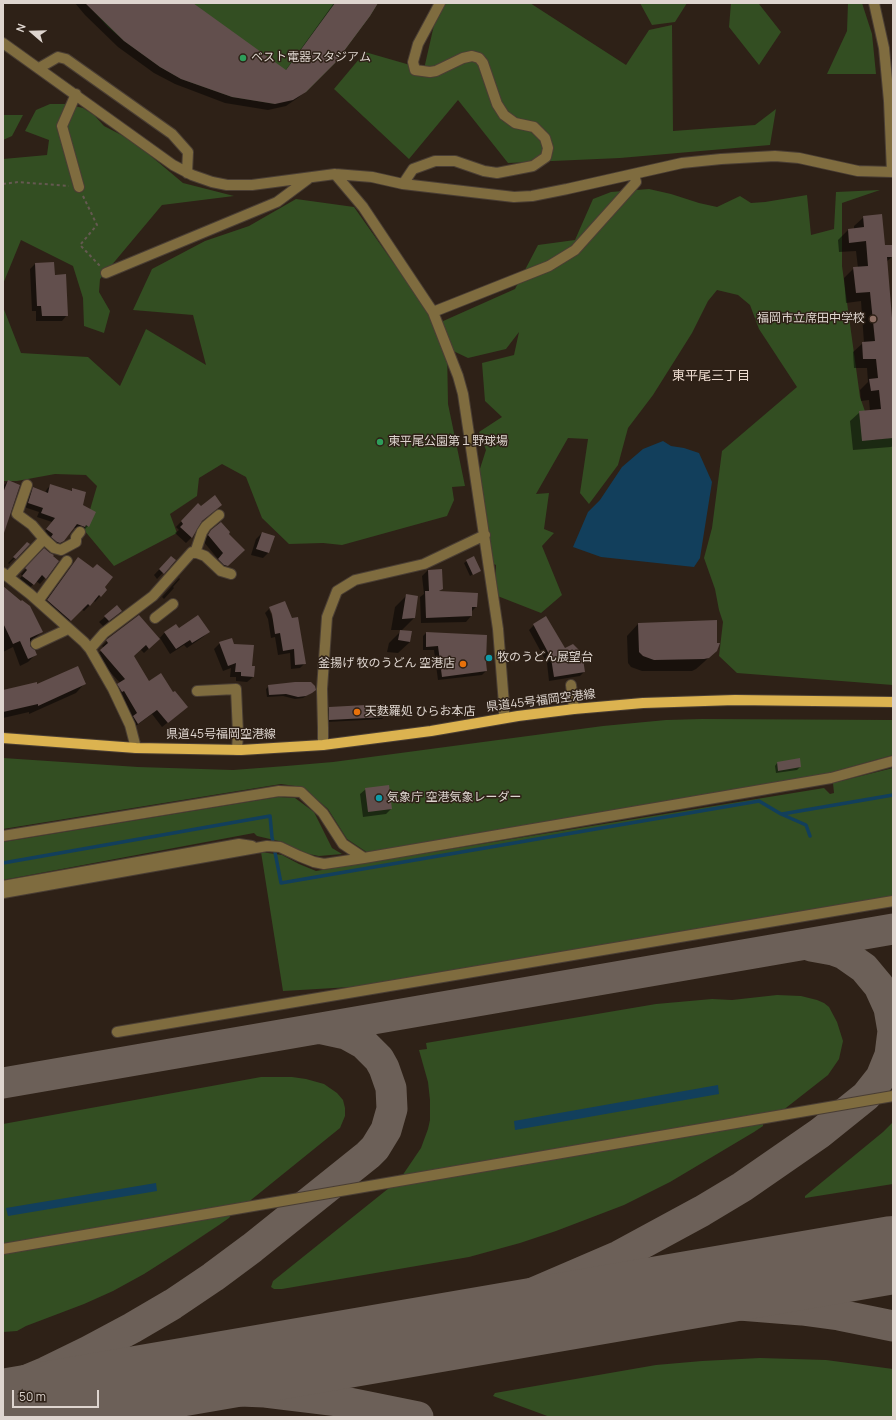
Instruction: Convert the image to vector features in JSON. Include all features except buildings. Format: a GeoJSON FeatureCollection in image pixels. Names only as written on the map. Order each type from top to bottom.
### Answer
{"type":"FeatureCollection","features":[{"type":"Feature","properties":{"kind":"main road","name":"県道45号福岡空港線"},"geometry":{"type":"LineString","coordinates":[[3,738],[136,748],[237,750],[323,745],[432,730],[504,718],[574,709],[643,703],[735,700],[893,702]]}},
{"type":"Feature","properties":{"kind":"street"},"geometry":{"type":"LineString","coordinates":[[403,184],[413,170],[434,160],[454,161],[484,171],[497,173],[532,166],[546,157],[548,148],[545,138],[534,127],[515,122],[504,115],[497,104],[483,63],[479,58],[472,56],[463,58],[436,71],[430,72],[415,70],[413,62],[418,44],[440,3]]}},
{"type":"Feature","properties":{"kind":"street"},"geometry":{"type":"LineString","coordinates":[[3,43],[173,165],[188,173],[212,182],[227,185],[252,185],[335,174],[372,178],[403,184],[514,197],[532,196],[567,189],[682,163],[721,159],[774,156],[799,158],[858,171],[892,172],[889,101],[884,48],[874,3]]}},
{"type":"Feature","properties":{"kind":"street"},"geometry":{"type":"LineString","coordinates":[[39,68],[58,57],[66,59],[172,134],[188,152],[188,173]]}},
{"type":"Feature","properties":{"kind":"street"},"geometry":{"type":"LineString","coordinates":[[76,94],[62,126],[79,187]]}},
{"type":"Feature","properties":{"kind":"street"},"geometry":{"type":"LineString","coordinates":[[335,174],[363,207],[433,312],[458,376],[463,394],[498,630],[499,686],[504,718]]}},
{"type":"Feature","properties":{"kind":"street"},"geometry":{"type":"LineString","coordinates":[[433,312],[549,266],[574,250],[636,182],[634,174]]}},
{"type":"Feature","properties":{"kind":"street"},"geometry":{"type":"LineString","coordinates":[[106,273],[277,202],[310,177]]}},
{"type":"Feature","properties":{"kind":"street"},"geometry":{"type":"LineString","coordinates":[[28,484],[17,514],[32,525],[44,539],[54,548],[61,550],[76,542],[76,537],[80,532]]}},
{"type":"Feature","properties":{"kind":"street"},"geometry":{"type":"LineString","coordinates":[[195,553],[202,532],[206,526],[219,515]]}},
{"type":"Feature","properties":{"kind":"street"},"geometry":{"type":"LineString","coordinates":[[323,745],[327,657],[327,617],[337,591],[355,580],[424,564],[484,535]]}},
{"type":"Feature","properties":{"kind":"street"},"geometry":{"type":"LineString","coordinates":[[44,539],[5,575],[38,601],[90,649],[113,689],[130,725],[136,748]]}},
{"type":"Feature","properties":{"kind":"street"},"geometry":{"type":"LineString","coordinates":[[90,649],[104,633],[153,596],[192,552],[205,556],[221,571],[230,574]]}},
{"type":"Feature","properties":{"kind":"street"},"geometry":{"type":"LineString","coordinates":[[38,601],[67,561]]}},
{"type":"Feature","properties":{"kind":"street"},"geometry":{"type":"LineString","coordinates":[[153,596],[170,607],[155,618]]}},
{"type":"Feature","properties":{"kind":"street"},"geometry":{"type":"LineString","coordinates":[[36,644],[68,629]]}},
{"type":"Feature","properties":{"kind":"street"},"geometry":{"type":"LineString","coordinates":[[571,685],[574,709]]}},
{"type":"Feature","properties":{"kind":"street"},"geometry":{"type":"LineString","coordinates":[[197,691],[236,689],[238,733],[237,750]]}},
{"type":"Feature","properties":{"kind":"street"},"geometry":{"type":"LineString","coordinates":[[3,893],[267,846],[280,847],[309,860],[324,864],[832,778],[893,761]]}},
{"type":"Feature","properties":{"kind":"street"},"geometry":{"type":"LineString","coordinates":[[3,836],[279,791],[300,792],[322,813],[343,844],[364,858]]}},
{"type":"Feature","properties":{"kind":"street"},"geometry":{"type":"LineString","coordinates":[[3,886],[239,844],[258,848]]}},
{"type":"Feature","properties":{"kind":"street"},"geometry":{"type":"LineString","coordinates":[[118,1032],[893,901]]}},
{"type":"Feature","properties":{"kind":"street"},"geometry":{"type":"LineString","coordinates":[[3,1249],[893,1096]]}},
{"type":"Feature","properties":{"kind":"path"},"geometry":{"type":"LineString","coordinates":[[3,184],[18,182],[79,187],[97,225],[80,245],[106,273]]}},
{"type":"Feature","properties":{"kind":"green space","name":"ベスト電器スタジアム"},"geometry":{"type":"Polygon","coordinates":[[[86,3],[378,3],[335,63],[306,92],[275,104],[232,97],[181,79],[160,67],[124,41],[108,27],[86,3]]]}},
{"type":"Feature","properties":{"kind":"green space"},"geometry":{"type":"Polygon","coordinates":[[[439,3],[530,3],[626,65],[649,30],[672,25],[673,131],[755,125],[776,109],[770,145],[620,158],[508,163],[458,100],[409,159],[334,89],[365,52],[424,69],[439,3]]]}},
{"type":"Feature","properties":{"kind":"green space"},"geometry":{"type":"Polygon","coordinates":[[[640,3],[687,3],[675,22],[652,25],[640,3]]]}},
{"type":"Feature","properties":{"kind":"green space"},"geometry":{"type":"Polygon","coordinates":[[[731,3],[760,3],[759,4],[781,32],[759,65],[729,27],[731,3]]]}},
{"type":"Feature","properties":{"kind":"green space"},"geometry":{"type":"Polygon","coordinates":[[[848,3],[862,3],[872,34],[876,74],[827,74],[847,31],[848,3]]]}},
{"type":"Feature","properties":{"kind":"green space"},"geometry":{"type":"Polygon","coordinates":[[[50,104],[66,104],[83,108],[94,115],[104,126],[133,141],[183,183],[234,196],[162,205],[100,279],[99,292],[110,311],[104,333],[84,326],[83,298],[73,266],[21,240],[3,284],[3,159],[47,155],[49,140],[25,131],[36,110],[50,104]]]}},
{"type":"Feature","properties":{"kind":"green space"},"geometry":{"type":"Polygon","coordinates":[[[3,115],[23,115],[12,136],[3,140],[3,115]]]}},
{"type":"Feature","properties":{"kind":"green space"},"geometry":{"type":"Polygon","coordinates":[[[649,189],[717,207],[740,196],[751,203],[807,195],[811,235],[834,229],[836,192],[880,190],[842,203],[842,266],[860,397],[875,440],[893,437],[893,685],[737,673],[719,656],[723,622],[715,589],[704,558],[712,528],[722,451],[797,387],[759,329],[750,305],[738,295],[717,290],[708,301],[692,333],[653,395],[628,428],[618,465],[589,504],[580,493],[588,439],[568,438],[536,494],[549,493],[544,529],[554,533],[542,546],[562,595],[541,613],[495,595],[496,565],[484,560],[475,484],[486,450],[479,432],[502,417],[485,401],[482,363],[514,355],[519,332],[506,349],[468,358],[447,348],[448,404],[465,486],[452,487],[454,500],[447,516],[342,545],[323,543],[289,544],[262,518],[246,477],[222,464],[199,478],[197,496],[170,514],[177,533],[114,566],[84,530],[97,486],[86,475],[55,474],[17,481],[3,481],[3,307],[21,353],[88,357],[120,386],[146,329],[206,365],[193,315],[133,310],[152,269],[205,241],[249,226],[296,199],[354,207],[414,292],[441,322],[515,289],[538,245],[575,240],[593,199],[611,192],[649,189]]]}},
{"type":"Feature","properties":{"kind":"green space"},"geometry":{"type":"Polygon","coordinates":[[[666,720],[893,720],[893,755],[829,773],[368,853],[347,839],[328,809],[302,787],[281,784],[3,829],[3,758],[138,767],[233,770],[333,762],[603,726],[666,720]]]}},
{"type":"Feature","properties":{"kind":"green space"},"geometry":{"type":"Polygon","coordinates":[[[893,768],[893,899],[368,986],[283,991],[261,852],[282,855],[316,871],[824,788],[830,794],[834,793],[833,783],[893,768]]]}},
{"type":"Feature","properties":{"kind":"green space"},"geometry":{"type":"Polygon","coordinates":[[[278,797],[295,798],[314,812],[332,848],[342,854],[319,856],[303,853],[283,842],[257,836],[254,833],[3,880],[3,842],[278,797]]]}},
{"type":"Feature","properties":{"kind":"green space"},"geometry":{"type":"Polygon","coordinates":[[[777,995],[801,996],[824,1003],[829,1007],[837,1022],[843,1041],[839,1059],[828,1075],[782,1111],[402,1176],[421,1148],[430,1120],[428,1082],[419,1050],[427,1049],[426,1043],[656,1004],[712,999],[732,1000],[777,995]]]}},
{"type":"Feature","properties":{"kind":"green space"},"geometry":{"type":"Polygon","coordinates":[[[261,1077],[292,1077],[324,1084],[337,1093],[343,1100],[345,1116],[340,1128],[246,1204],[3,1244],[3,1124],[261,1077]]]}},
{"type":"Feature","properties":{"kind":"green space"},"geometry":{"type":"Polygon","coordinates":[[[763,1121],[763,1126],[754,1132],[670,1182],[624,1205],[556,1231],[469,1257],[282,1289],[274,1289],[271,1287],[273,1281],[389,1188],[763,1121]]]}},
{"type":"Feature","properties":{"kind":"green space"},"geometry":{"type":"Polygon","coordinates":[[[893,1122],[893,1184],[805,1198],[805,1196],[883,1132],[893,1122]]]}},
{"type":"Feature","properties":{"kind":"green space"},"geometry":{"type":"Polygon","coordinates":[[[232,1214],[229,1218],[177,1253],[144,1274],[113,1291],[17,1331],[3,1332],[3,1252],[232,1214]]]}},
{"type":"Feature","properties":{"kind":"green space"},"geometry":{"type":"Polygon","coordinates":[[[760,1358],[826,1360],[893,1369],[893,1417],[550,1417],[493,1396],[495,1393],[656,1365],[760,1358]]]}},
{"type":"Feature","properties":{"kind":"water"},"geometry":{"type":"Polygon","coordinates":[[[663,441],[671,446],[684,448],[699,453],[712,482],[700,558],[694,567],[601,557],[573,547],[588,512],[600,500],[622,467],[643,449],[663,441]]]}},
{"type":"Feature","properties":{"kind":"water"},"geometry":{"type":"Polygon","coordinates":[[[718,1085],[719,1094],[515,1130],[514,1121],[718,1085]]]}},
{"type":"Feature","properties":{"kind":"water"},"geometry":{"type":"Polygon","coordinates":[[[156,1183],[157,1191],[8,1216],[6,1208],[156,1183]]]}},
{"type":"Feature","properties":{"kind":"waterway"},"geometry":{"type":"LineString","coordinates":[[782,814],[893,795]]}},
{"type":"Feature","properties":{"kind":"waterway"},"geometry":{"type":"LineString","coordinates":[[3,863],[270,816],[272,837],[281,883],[759,801],[781,814],[806,825],[810,836]]}},
{"type":"Feature","properties":{"kind":"taxiway"},"geometry":{"type":"LineString","coordinates":[[3,1083],[893,929]]}},
{"type":"Feature","properties":{"kind":"taxiway"},"geometry":{"type":"LineString","coordinates":[[353,1348],[444,1324],[488,1309],[533,1293],[619,1256],[702,1211],[742,1187],[820,1133],[866,1096],[881,1077],[890,1055],[893,1031],[889,1008],[879,986],[864,968],[844,954],[833,950],[811,946]]}},
{"type":"Feature","properties":{"kind":"taxiway"},"geometry":{"type":"LineString","coordinates":[[3,1390],[46,1372],[89,1351],[173,1304],[252,1248],[375,1148],[386,1130],[392,1109],[391,1088],[384,1068],[379,1059],[364,1044],[346,1034],[323,1029]]}},
{"type":"Feature","properties":{"kind":"taxiway"},"geometry":{"type":"LineString","coordinates":[[577,1309],[652,1304],[727,1304],[802,1310],[839,1315],[893,1326]]}},
{"type":"Feature","properties":{"kind":"taxiway"},"geometry":{"type":"LineString","coordinates":[[76,1395],[190,1389],[265,1392],[339,1401],[418,1417]]}},
{"type":"Feature","properties":{"kind":"runway"},"geometry":{"type":"LineString","coordinates":[[3,1408],[893,1255]]}},
{"type":"Feature","properties":{"kind":"place","name":"ベスト電器スタジアム"},"geometry":{"type":"Point","coordinates":[243,58]}},
{"type":"Feature","properties":{"kind":"place","name":"福岡市立席田中学校"},"geometry":{"type":"Point","coordinates":[873,319]}},
{"type":"Feature","properties":{"kind":"place","name":"東平尾公園第１野球場"},"geometry":{"type":"Point","coordinates":[380,442]}},
{"type":"Feature","properties":{"kind":"place","name":"牧のうどん展望台"},"geometry":{"type":"Point","coordinates":[489,658]}},
{"type":"Feature","properties":{"kind":"place","name":"釜揚げ 牧のうどん 空港店"},"geometry":{"type":"Point","coordinates":[463,664]}},
{"type":"Feature","properties":{"kind":"place","name":"天麩羅処 ひらお本店"},"geometry":{"type":"Point","coordinates":[357,712]}},
{"type":"Feature","properties":{"kind":"place","name":"気象庁 空港気象レーダー"},"geometry":{"type":"Point","coordinates":[379,798]}},
{"type":"Feature","properties":{"kind":"district","name":"東平尾三丁目"},"geometry":{"type":"Point","coordinates":[711,376]}}]}
